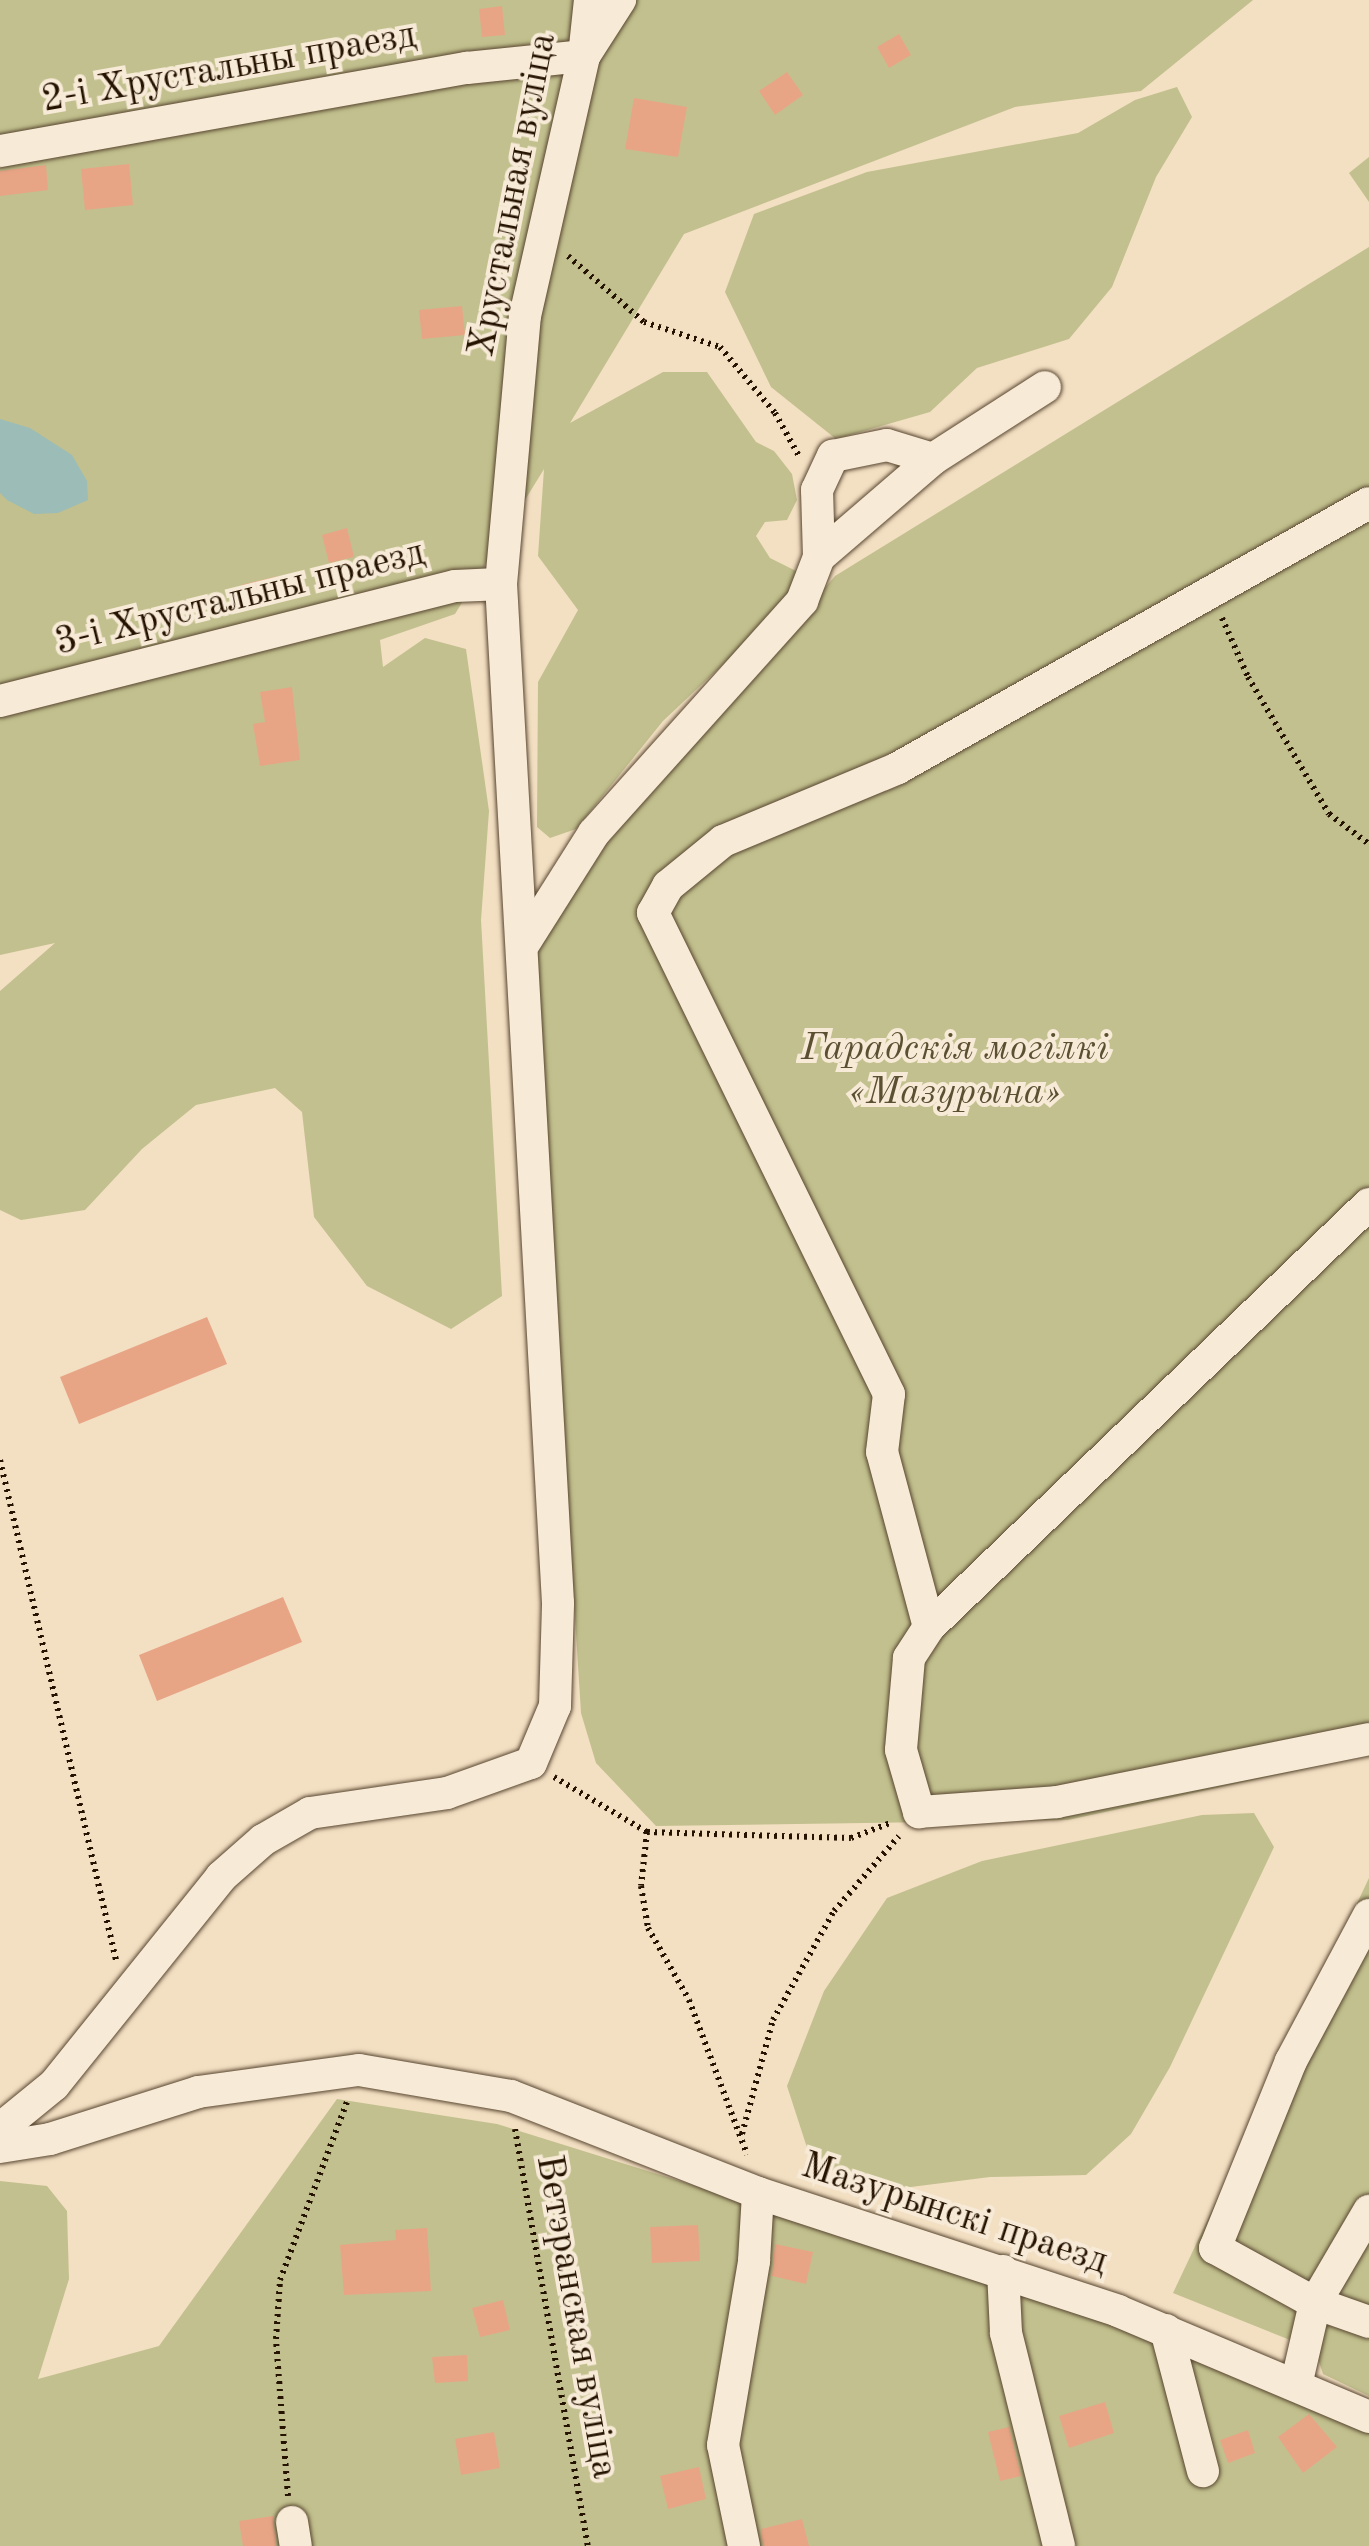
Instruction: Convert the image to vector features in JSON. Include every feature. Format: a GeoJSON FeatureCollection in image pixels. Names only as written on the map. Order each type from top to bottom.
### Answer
{"type":"FeatureCollection","features":[{"type":"Feature","properties":{"kind":"street","name":"Хрустальная вуліца"},"geometry":{"type":"LineString","coordinates":[[531,1763],[555,1706],[558,1603],[525,942],[501,584],[525,316],[584,56],[590,0]]}},
{"type":"Feature","properties":{"kind":"street"},"geometry":{"type":"LineString","coordinates":[[584,56],[620,0]]}},
{"type":"Feature","properties":{"kind":"street","name":"2-і Хрустальны праезд"},"geometry":{"type":"LineString","coordinates":[[0,151],[467,68],[584,56]]}},
{"type":"Feature","properties":{"kind":"street"},"geometry":{"type":"LineString","coordinates":[[819,557],[933,459],[1044,387]]}},
{"type":"Feature","properties":{"kind":"street"},"geometry":{"type":"LineString","coordinates":[[525,942],[594,834],[802,601],[819,557],[817,490],[833,456],[887,444],[933,459]]}},
{"type":"Feature","properties":{"kind":"street"},"geometry":{"type":"LineString","coordinates":[[929,1627],[882,1452],[889,1394],[653,914],[668,886],[723,842],[898,768],[1369,502]]}},
{"type":"Feature","properties":{"kind":"street","name":"3-і Хрустальны праезд"},"geometry":{"type":"LineString","coordinates":[[0,701],[455,586],[501,584]]}},
{"type":"Feature","properties":{"kind":"street"},"geometry":{"type":"LineString","coordinates":[[1369,1204],[929,1627],[908,1658],[901,1750],[919,1812],[1057,1802],[1369,1740]]}},
{"type":"Feature","properties":{"kind":"street"},"geometry":{"type":"LineString","coordinates":[[0,2129],[54,2085],[220,1877],[264,1840],[310,1813],[447,1793],[531,1763]]}},
{"type":"Feature","properties":{"kind":"street"},"geometry":{"type":"LineString","coordinates":[[1369,1915],[1291,2061],[1215,2248],[1315,2303],[1369,2322]]}},
{"type":"Feature","properties":{"kind":"street","name":"Мазурынскі праезд"},"geometry":{"type":"LineString","coordinates":[[0,2147],[50,2139],[198,2092],[359,2070],[511,2096],[758,2193],[1166,2330],[1296,2382],[1369,2417]]}},
{"type":"Feature","properties":{"kind":"street"},"geometry":{"type":"LineString","coordinates":[[744,2546],[723,2445],[754,2262],[758,2193]]}},
{"type":"Feature","properties":{"kind":"street"},"geometry":{"type":"LineString","coordinates":[[1296,2382],[1315,2303],[1369,2211]]}},
{"type":"Feature","properties":{"kind":"street"},"geometry":{"type":"LineString","coordinates":[[1002,2272],[1006,2332],[1059,2546]]}},
{"type":"Feature","properties":{"kind":"street"},"geometry":{"type":"LineString","coordinates":[[1166,2330],[1202,2471]]}},
{"type":"Feature","properties":{"kind":"path"},"geometry":{"type":"LineString","coordinates":[[544,238],[644,322],[720,348],[774,412],[817,490]]}},
{"type":"Feature","properties":{"kind":"path"},"geometry":{"type":"LineString","coordinates":[[1212,592],[1288,750],[1329,814],[1369,844]]}},
{"type":"Feature","properties":{"kind":"path"},"geometry":{"type":"LineString","coordinates":[[0,1460],[124,1995]]}},
{"type":"Feature","properties":{"kind":"path"},"geometry":{"type":"LineString","coordinates":[[531,1763],[647,1832],[852,1838],[919,1812]]}},
{"type":"Feature","properties":{"kind":"path"},"geometry":{"type":"LineString","coordinates":[[741,2136],[774,2020],[834,1911],[919,1812]]}},
{"type":"Feature","properties":{"kind":"path"},"geometry":{"type":"LineString","coordinates":[[647,1832],[641,1886],[648,1928],[689,2000],[741,2136],[758,2193]]}},
{"type":"Feature","properties":{"kind":"path"},"geometry":{"type":"LineString","coordinates":[[294,2534],[279,2434],[280,2280],[359,2070]]}},
{"type":"Feature","properties":{"kind":"path","name":"Ветэранская вуліца"},"geometry":{"type":"LineString","coordinates":[[511,2096],[537,2282],[588,2546]]}},
{"type":"Feature","properties":{"kind":"green space"},"geometry":{"type":"Polygon","coordinates":[[[0,0],[1253,0],[1141,91],[1015,107],[684,234],[570,423],[663,372],[707,372],[756,442],[774,451],[792,474],[797,500],[787,520],[765,522],[756,536],[770,558],[798,572],[788,603],[663,721],[576,829],[550,838],[537,827],[538,682],[578,610],[538,556],[544,469],[455,614],[380,640],[383,667],[425,638],[466,649],[489,811],[481,920],[502,1296],[451,1329],[367,1286],[314,1217],[302,1112],[275,1088],[196,1105],[142,1149],[85,1210],[21,1220],[0,1210],[0,991],[55,943],[0,955],[0,0]]]}},
{"type":"Feature","properties":{"kind":"green space"},"geometry":{"type":"Polygon","coordinates":[[[1177,87],[1192,117],[1156,177],[1112,287],[1069,339],[977,368],[930,412],[836,439],[771,387],[725,292],[754,214],[867,172],[1078,133],[1135,100],[1177,87]]]}},
{"type":"Feature","properties":{"kind":"green space"},"geometry":{"type":"Polygon","coordinates":[[[1369,157],[1369,202],[1349,173],[1369,157]]]}},
{"type":"Feature","properties":{"kind":"green space","name":"Гарадскія могілкі «Мазурына»"},"geometry":{"type":"Polygon","coordinates":[[[1369,247],[1369,1755],[1068,1820],[656,1826],[596,1763],[581,1713],[532,931],[835,576],[1369,247]]]}},
{"type":"Feature","properties":{"kind":"green space"},"geometry":{"type":"Polygon","coordinates":[[[1254,1813],[1274,1847],[1170,2067],[1131,2134],[1086,2175],[990,2177],[887,2190],[812,2163],[787,2086],[824,1991],[887,1898],[982,1861],[1202,1815],[1254,1813]]]}},
{"type":"Feature","properties":{"kind":"green space"},"geometry":{"type":"Polygon","coordinates":[[[1369,1878],[1369,2396],[1323,2374],[1315,2350],[1173,2293],[1369,1878]]]}},
{"type":"Feature","properties":{"kind":"green space"},"geometry":{"type":"Polygon","coordinates":[[[337,2099],[497,2124],[981,2275],[1296,2393],[1369,2428],[1369,2546],[0,2546],[0,2181],[47,2186],[67,2211],[69,2279],[38,2379],[159,2346],[337,2099]]]}},
{"type":"Feature","properties":{"kind":"water"},"geometry":{"type":"Polygon","coordinates":[[[0,419],[30,428],[72,455],[87,481],[88,500],[58,513],[34,514],[7,500],[0,493],[0,419]]]}},
{"type":"Feature","properties":{"kind":"building"},"geometry":{"type":"Polygon","coordinates":[[[502,6],[505,35],[482,37],[479,9],[502,6]]]}},
{"type":"Feature","properties":{"kind":"building"},"geometry":{"type":"Polygon","coordinates":[[[899,34],[911,55],[889,68],[877,47],[899,34]]]}},
{"type":"Feature","properties":{"kind":"building"},"geometry":{"type":"Polygon","coordinates":[[[787,72],[803,95],[775,115],[759,91],[787,72]]]}},
{"type":"Feature","properties":{"kind":"building"},"geometry":{"type":"Polygon","coordinates":[[[634,98],[687,107],[678,157],[625,149],[634,98]]]}},
{"type":"Feature","properties":{"kind":"building"},"geometry":{"type":"Polygon","coordinates":[[[129,164],[133,205],[85,210],[81,169],[129,164]]]}},
{"type":"Feature","properties":{"kind":"building"},"geometry":{"type":"Polygon","coordinates":[[[46,165],[48,190],[0,196],[0,171],[46,165]]]}},
{"type":"Feature","properties":{"kind":"building"},"geometry":{"type":"Polygon","coordinates":[[[462,306],[465,335],[422,339],[419,310],[462,306]]]}},
{"type":"Feature","properties":{"kind":"building"},"geometry":{"type":"Polygon","coordinates":[[[347,528],[354,557],[329,563],[322,535],[347,528]]]}},
{"type":"Feature","properties":{"kind":"building"},"geometry":{"type":"Polygon","coordinates":[[[278,576],[283,600],[246,609],[241,585],[278,576]]]}},
{"type":"Feature","properties":{"kind":"building"},"geometry":{"type":"Polygon","coordinates":[[[292,687],[300,760],[260,766],[253,724],[265,722],[260,692],[292,687]]]}},
{"type":"Feature","properties":{"kind":"building"},"geometry":{"type":"Polygon","coordinates":[[[207,1317],[227,1364],[79,1424],[60,1377],[207,1317]]]}},
{"type":"Feature","properties":{"kind":"building"},"geometry":{"type":"Polygon","coordinates":[[[283,1597],[302,1642],[157,1701],[139,1655],[283,1597]]]}},
{"type":"Feature","properties":{"kind":"building"},"geometry":{"type":"Polygon","coordinates":[[[698,2225],[700,2261],[652,2263],[650,2227],[698,2225]]]}},
{"type":"Feature","properties":{"kind":"building"},"geometry":{"type":"Polygon","coordinates":[[[427,2228],[431,2291],[344,2295],[340,2245],[396,2240],[395,2230],[427,2228]]]}},
{"type":"Feature","properties":{"kind":"building"},"geometry":{"type":"Polygon","coordinates":[[[775,2244],[813,2252],[806,2284],[772,2276],[775,2244]]]}},
{"type":"Feature","properties":{"kind":"building"},"geometry":{"type":"Polygon","coordinates":[[[503,2300],[510,2330],[480,2337],[472,2308],[503,2300]]]}},
{"type":"Feature","properties":{"kind":"building"},"geometry":{"type":"Polygon","coordinates":[[[467,2355],[468,2381],[435,2383],[432,2357],[467,2355]]]}},
{"type":"Feature","properties":{"kind":"building"},"geometry":{"type":"Polygon","coordinates":[[[1105,2402],[1114,2433],[1069,2448],[1059,2416],[1105,2402]]]}},
{"type":"Feature","properties":{"kind":"building"},"geometry":{"type":"Polygon","coordinates":[[[1309,2414],[1337,2447],[1303,2473],[1278,2437],[1309,2414]]]}},
{"type":"Feature","properties":{"kind":"building"},"geometry":{"type":"Polygon","coordinates":[[[1009,2427],[1021,2476],[1000,2481],[988,2432],[1009,2427]]]}},
{"type":"Feature","properties":{"kind":"building"},"geometry":{"type":"Polygon","coordinates":[[[1248,2430],[1255,2453],[1228,2463],[1220,2440],[1248,2430]]]}},
{"type":"Feature","properties":{"kind":"building"},"geometry":{"type":"Polygon","coordinates":[[[494,2432],[500,2468],[461,2475],[455,2439],[494,2432]]]}},
{"type":"Feature","properties":{"kind":"building"},"geometry":{"type":"Polygon","coordinates":[[[699,2467],[706,2499],[668,2509],[660,2476],[699,2467]]]}},
{"type":"Feature","properties":{"kind":"building"},"geometry":{"type":"Polygon","coordinates":[[[273,2516],[276,2546],[243,2546],[239,2521],[273,2516]]]}},
{"type":"Feature","properties":{"kind":"building"},"geometry":{"type":"Polygon","coordinates":[[[802,2519],[809,2546],[763,2546],[761,2529],[802,2519]]]}}]}
